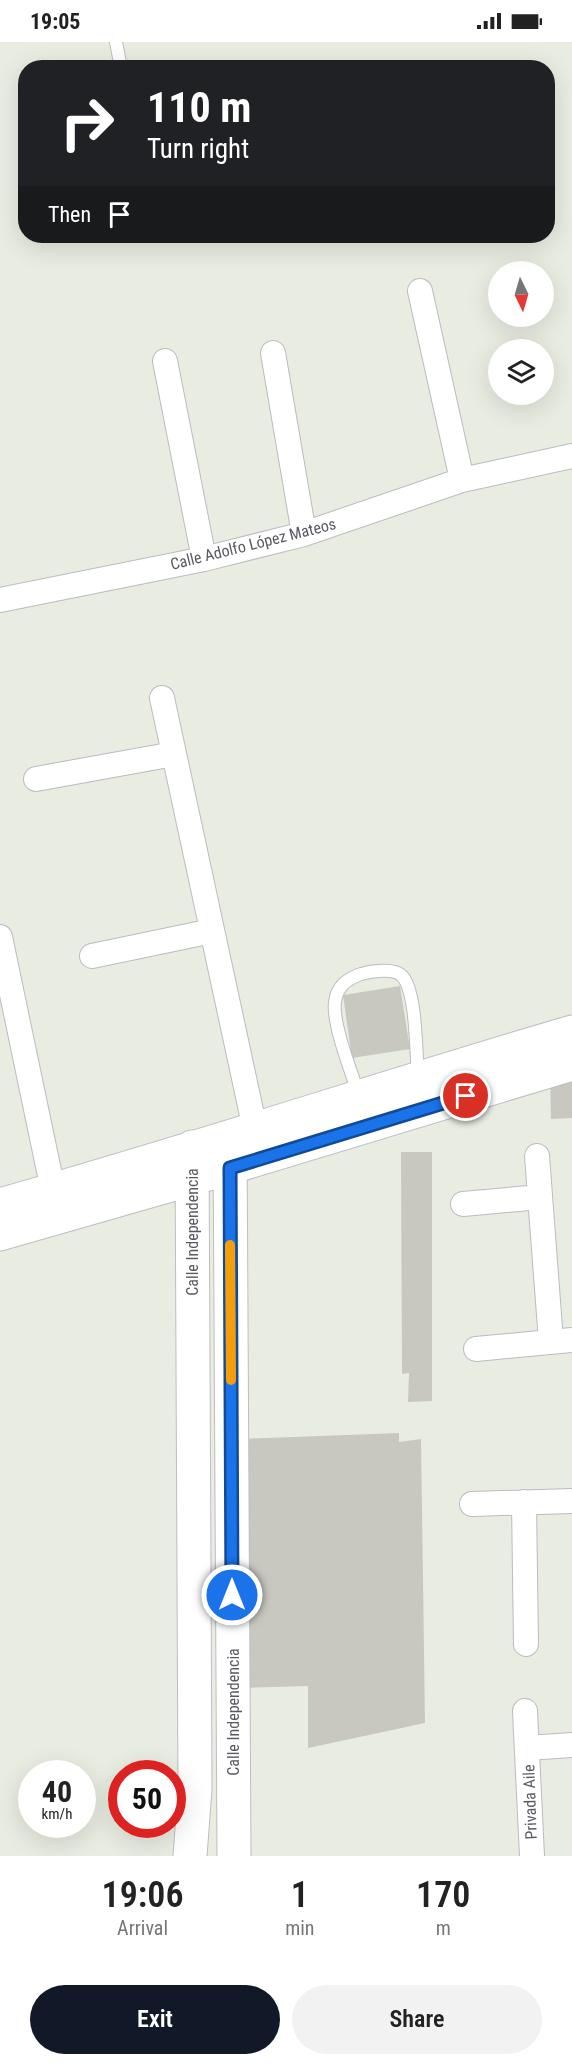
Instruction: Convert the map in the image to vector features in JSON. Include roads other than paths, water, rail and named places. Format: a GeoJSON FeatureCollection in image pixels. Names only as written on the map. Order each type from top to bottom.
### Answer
{"type":"FeatureCollection","features":[{"type":"Feature","properties":{"kind":"main road"},"geometry":{"type":"LineString","coordinates":[[0,1234],[238,1145],[421,1093],[572,1032]]}},
{"type":"Feature","properties":{"kind":"main road"},"geometry":{"type":"LineString","coordinates":[[421,1093],[572,1064]]}},
{"type":"Feature","properties":{"kind":"main road"},"geometry":{"type":"LineString","coordinates":[[238,1145],[365,1110]]}},
{"type":"Feature","properties":{"kind":"main road","name":"Calle Independencia"},"geometry":{"type":"LineString","coordinates":[[234,1856],[238,1145]]}},
{"type":"Feature","properties":{"kind":"main road"},"geometry":{"type":"LineString","coordinates":[[0,1205],[53,1190],[192,1163]]}},
{"type":"Feature","properties":{"kind":"main road","name":"Calle Independencia"},"geometry":{"type":"LineString","coordinates":[[190,1856],[195,1790],[192,1163]]}},
{"type":"Feature","properties":{"kind":"street"},"geometry":{"type":"LineString","coordinates":[[420,291],[462,480]]}},
{"type":"Feature","properties":{"kind":"street"},"geometry":{"type":"LineString","coordinates":[[273,353],[304,534]]}},
{"type":"Feature","properties":{"kind":"street"},"geometry":{"type":"LineString","coordinates":[[165,361],[204,559]]}},
{"type":"Feature","properties":{"kind":"street","name":"Calle Adolfo López Mateos"},"geometry":{"type":"LineString","coordinates":[[0,600],[204,559],[304,534],[462,480],[572,456]]}},
{"type":"Feature","properties":{"kind":"street"},"geometry":{"type":"LineString","coordinates":[[162,698],[212,931],[238,1145]]}},
{"type":"Feature","properties":{"kind":"street"},"geometry":{"type":"LineString","coordinates":[[36,779],[174,754]]}},
{"type":"Feature","properties":{"kind":"street"},"geometry":{"type":"LineString","coordinates":[[92,956],[212,931]]}},
{"type":"Feature","properties":{"kind":"street"},"geometry":{"type":"LineString","coordinates":[[0,937],[53,1190]]}},
{"type":"Feature","properties":{"kind":"street"},"geometry":{"type":"LineString","coordinates":[[476,1349],[561,1341],[540,1197],[537,1156]]}},
{"type":"Feature","properties":{"kind":"street"},"geometry":{"type":"LineString","coordinates":[[463,1204],[540,1197]]}},
{"type":"Feature","properties":{"kind":"street"},"geometry":{"type":"LineString","coordinates":[[472,1504],[572,1501]]}},
{"type":"Feature","properties":{"kind":"street"},"geometry":{"type":"LineString","coordinates":[[524,1502],[526,1644]]}},
{"type":"Feature","properties":{"kind":"street","name":"Privada Aile"},"geometry":{"type":"LineString","coordinates":[[525,1712],[532,1856]]}},
{"type":"Feature","properties":{"kind":"street","name":"Privada Aile"},"geometry":{"type":"LineString","coordinates":[[527,1748],[572,1745]]}},
{"type":"Feature","properties":{"kind":"lane"},"geometry":{"type":"LineString","coordinates":[[116,42],[119,60]]}},
{"type":"Feature","properties":{"kind":"lane"},"geometry":{"type":"LineString","coordinates":[[365,1110],[338,1025],[335,1003],[340,987],[349,978],[367,972],[394,971],[402,975],[406,981],[412,1001],[421,1093]]}}]}
